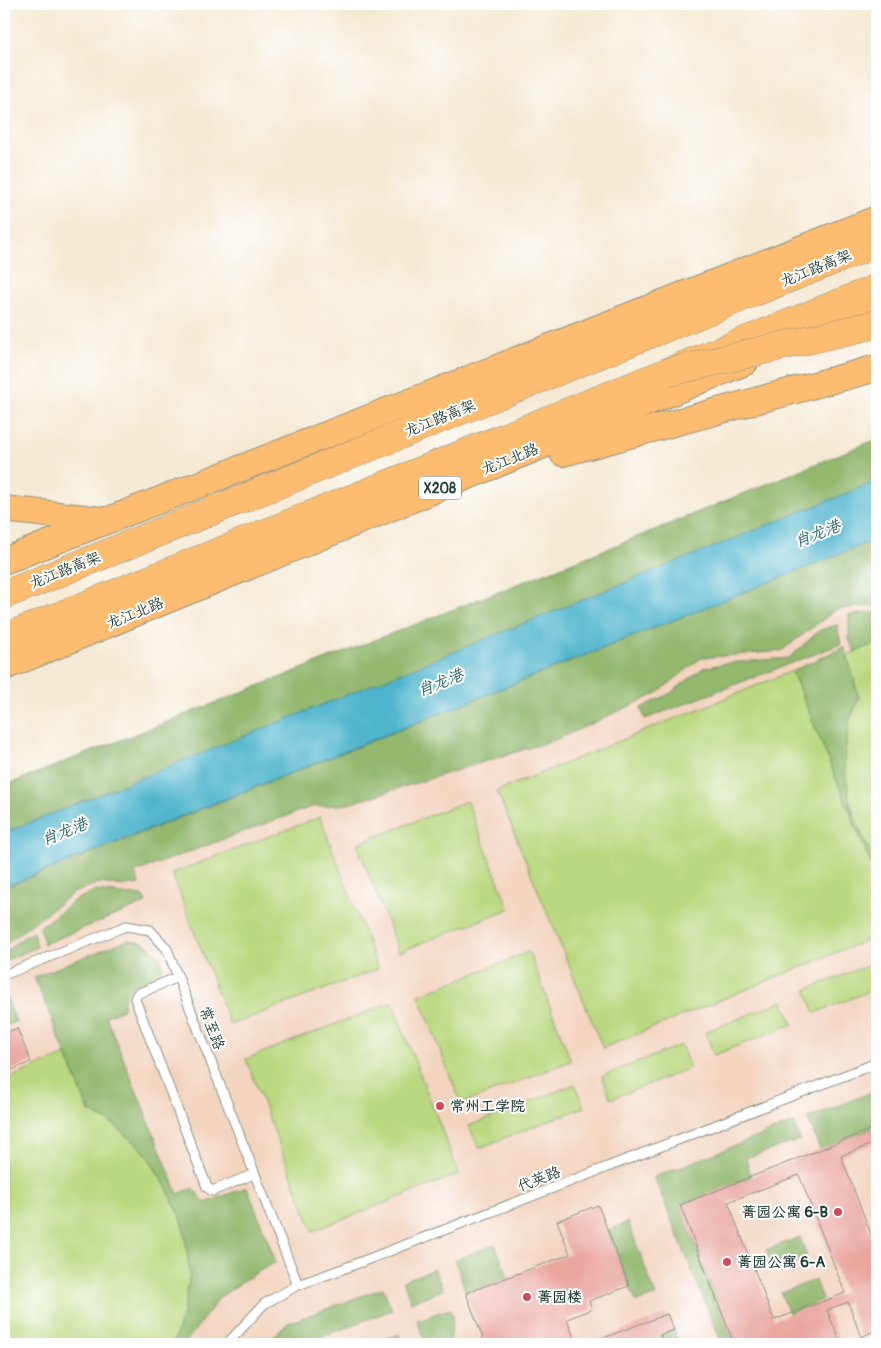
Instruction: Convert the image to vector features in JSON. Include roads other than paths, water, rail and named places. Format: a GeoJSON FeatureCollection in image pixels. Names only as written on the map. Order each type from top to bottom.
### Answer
{"type":"FeatureCollection","features":[{"type":"Feature","properties":{"kind":"highway","name":"龙江路高架"},"geometry":{"type":"LineString","coordinates":[[4,595],[877,243]]}},
{"type":"Feature","properties":{"kind":"highway"},"geometry":{"type":"LineString","coordinates":[[4,638],[877,288]]}},
{"type":"Feature","properties":{"kind":"highway"},"geometry":{"type":"LineString","coordinates":[[665,373],[877,324]]}},
{"type":"Feature","properties":{"kind":"main road"},"geometry":{"type":"LineString","coordinates":[[4,561],[877,219]]}},
{"type":"Feature","properties":{"kind":"main road","name":"龙江北路"},"geometry":{"type":"LineString","coordinates":[[4,667],[877,308]]}},
{"type":"Feature","properties":{"kind":"main road"},"geometry":{"type":"LineString","coordinates":[[453,482],[877,368]]}},
{"type":"Feature","properties":{"kind":"main road"},"geometry":{"type":"LineString","coordinates":[[4,509],[105,520]]}},
{"type":"Feature","properties":{"kind":"lane","name":"常至路"},"geometry":{"type":"LineString","coordinates":[[4,975],[126,926],[150,930],[166,949],[178,977],[298,1285]]}},
{"type":"Feature","properties":{"kind":"lane"},"geometry":{"type":"LineString","coordinates":[[178,977],[137,994],[134,999],[206,1187],[212,1191],[254,1174]]}},
{"type":"Feature","properties":{"kind":"lane","name":"代英路"},"geometry":{"type":"LineString","coordinates":[[227,1344],[264,1304],[298,1285],[877,1063]]}},
{"type":"Feature","properties":{"kind":"water","name":"肖龙港"},"geometry":{"type":"Polygon","coordinates":[[[877,481],[877,539],[4,887],[4,833],[877,481]]]}},
{"type":"Feature","properties":{"kind":"place","name":"常州工学院"},"geometry":{"type":"Point","coordinates":[440,1106]}},
{"type":"Feature","properties":{"kind":"place","name":"菁园公寓 6-B"},"geometry":{"type":"Point","coordinates":[838,1212]}},
{"type":"Feature","properties":{"kind":"place","name":"菁园公寓 6-A"},"geometry":{"type":"Point","coordinates":[727,1262]}},
{"type":"Feature","properties":{"kind":"place","name":"菁园楼"},"geometry":{"type":"Point","coordinates":[527,1297]}}]}
